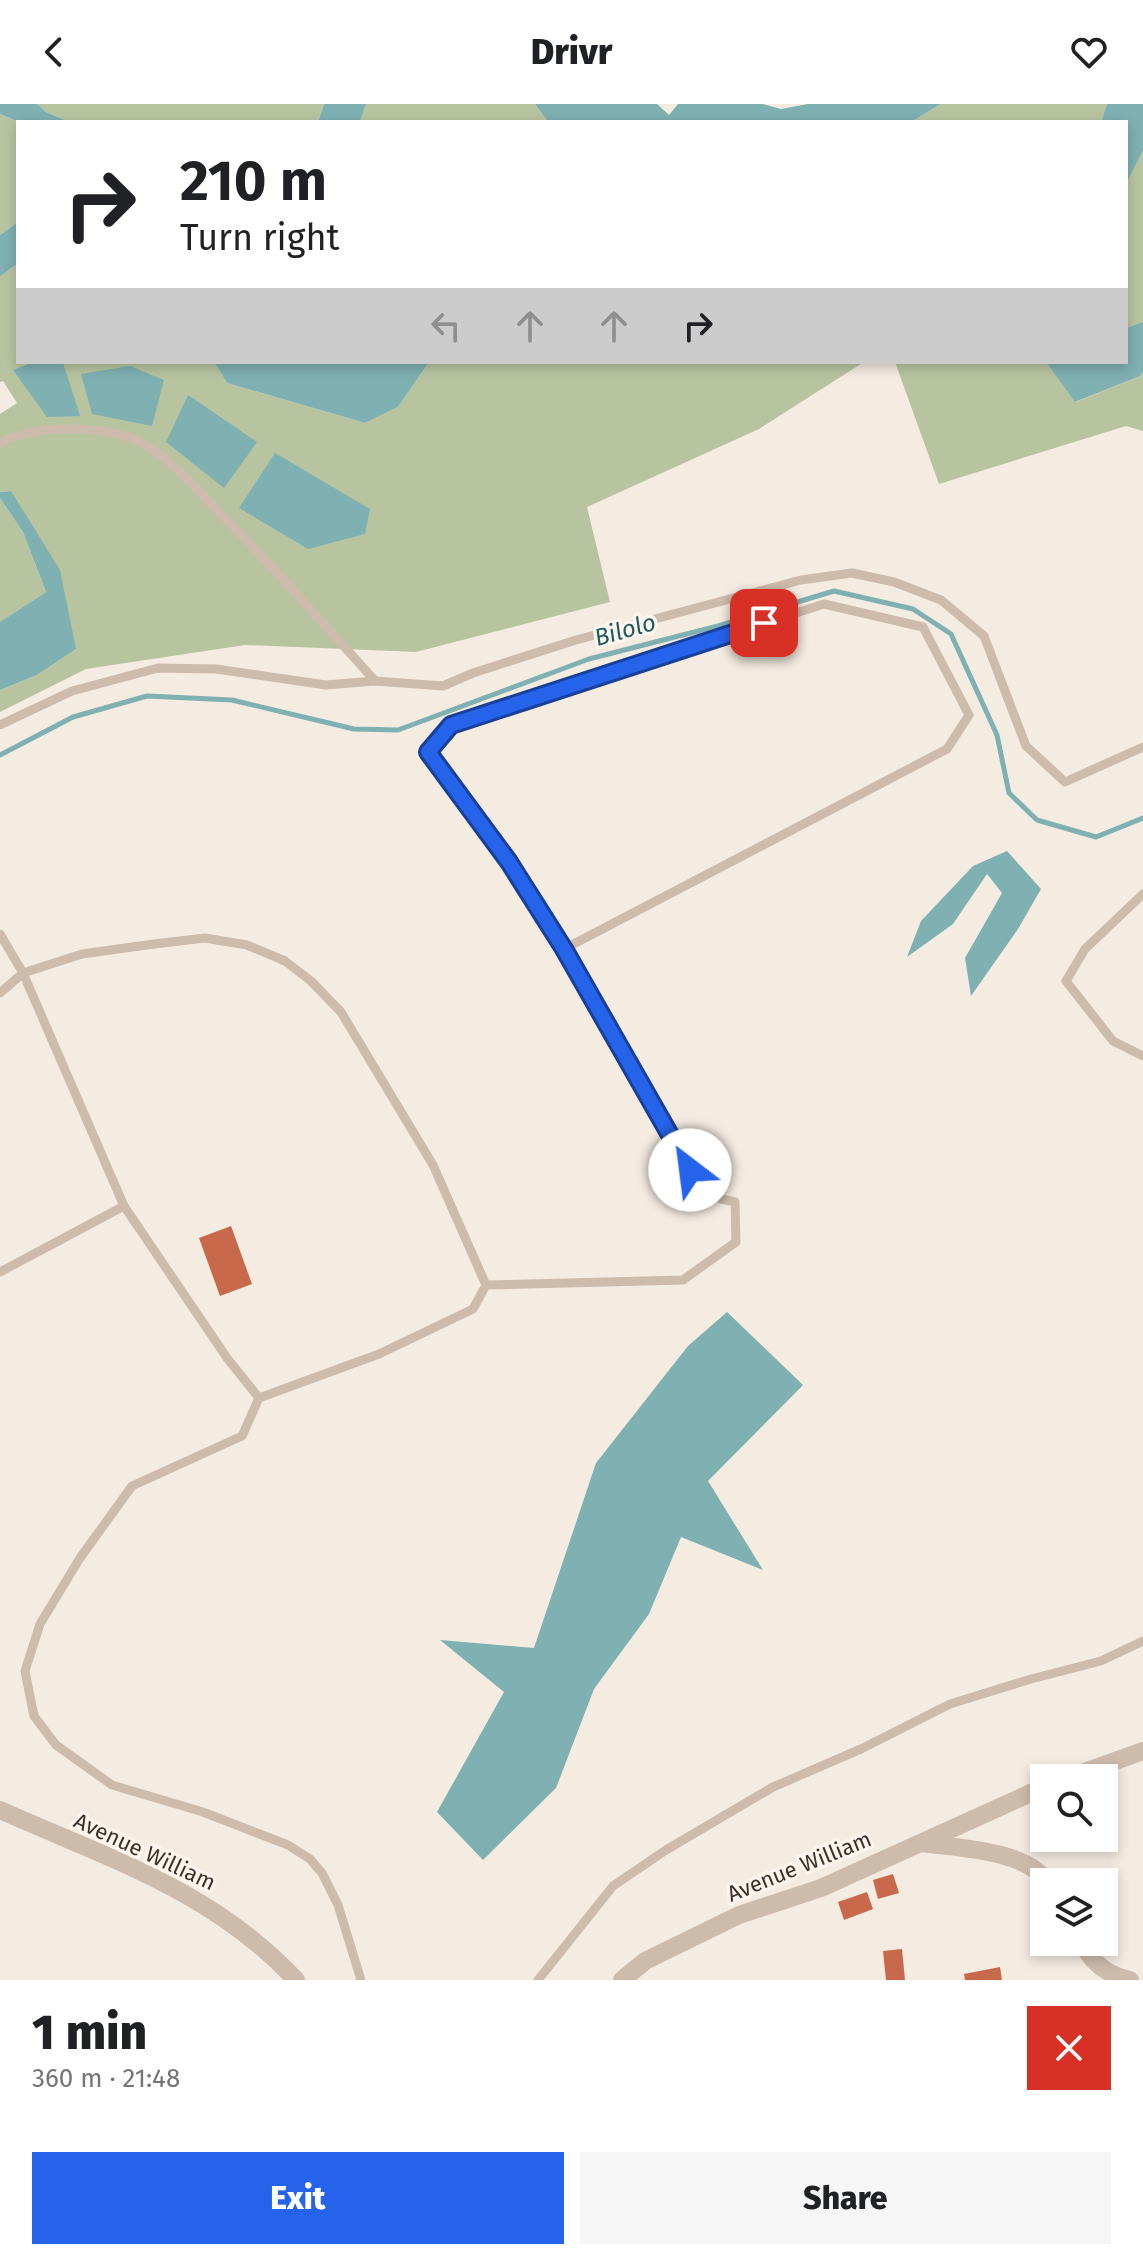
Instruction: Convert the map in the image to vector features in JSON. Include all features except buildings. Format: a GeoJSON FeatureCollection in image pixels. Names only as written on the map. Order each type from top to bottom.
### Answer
{"type":"FeatureCollection","features":[{"type":"Feature","properties":{"kind":"street"},"geometry":{"type":"LineString","coordinates":[[1107,1764],[1143,1751]]}},
{"type":"Feature","properties":{"kind":"street","name":"Avenue William"},"geometry":{"type":"LineString","coordinates":[[622,1980],[645,1961],[739,1915],[821,1888],[1030,1793]]}},
{"type":"Feature","properties":{"kind":"street","name":"Avenue William"},"geometry":{"type":"LineString","coordinates":[[0,1810],[192,1897],[226,1917],[296,1980]]}},
{"type":"Feature","properties":{"kind":"street"},"geometry":{"type":"LineString","coordinates":[[919,1842],[1005,1856],[1034,1868]]}},
{"type":"Feature","properties":{"kind":"street"},"geometry":{"type":"LineString","coordinates":[[1088,1956],[1114,1977],[1130,1980]]}},
{"type":"Feature","properties":{"kind":"lane"},"geometry":{"type":"LineString","coordinates":[[0,443],[27,433],[70,429],[108,432],[142,443],[172,465],[274,567],[375,681]]}},
{"type":"Feature","properties":{"kind":"lane"},"geometry":{"type":"LineString","coordinates":[[0,725],[72,691],[158,668],[216,669],[326,685],[375,681],[443,686],[473,673],[576,640],[801,580],[852,573],[894,582],[941,600],[984,636],[1026,746],[1065,782],[1143,747]]}},
{"type":"Feature","properties":{"kind":"lane"},"geometry":{"type":"LineString","coordinates":[[486,1285],[683,1280],[736,1242],[735,1202],[704,1195],[564,949],[509,862],[428,752],[451,725],[824,604],[923,627],[969,715],[947,749],[564,949]]}},
{"type":"Feature","properties":{"kind":"lane"},"geometry":{"type":"LineString","coordinates":[[1143,894],[1085,949],[1066,981],[1113,1041],[1143,1056]]}},
{"type":"Feature","properties":{"kind":"lane"},"geometry":{"type":"LineString","coordinates":[[0,934],[23,973],[124,1206],[227,1358],[259,1398]]}},
{"type":"Feature","properties":{"kind":"lane"},"geometry":{"type":"LineString","coordinates":[[0,993],[23,973],[82,954],[205,938],[247,945],[285,961],[311,981],[341,1012],[433,1165],[486,1285]]}},
{"type":"Feature","properties":{"kind":"lane"},"geometry":{"type":"LineString","coordinates":[[0,1272],[124,1206]]}},
{"type":"Feature","properties":{"kind":"lane"},"geometry":{"type":"LineString","coordinates":[[361,1980],[338,1905],[322,1873],[310,1859],[288,1845],[203,1812],[112,1785],[56,1745],[34,1716],[25,1671],[40,1624],[80,1558],[132,1486],[242,1436],[259,1398],[379,1354],[473,1309],[486,1285]]}},
{"type":"Feature","properties":{"kind":"lane"},"geometry":{"type":"LineString","coordinates":[[538,1980],[613,1886],[666,1850],[773,1787],[861,1749],[950,1704],[1101,1661],[1143,1641]]}},
{"type":"Feature","properties":{"kind":"green space"},"geometry":{"type":"Polygon","coordinates":[[[37,104],[324,104],[319,120],[65,120],[46,112],[37,104]]]}},
{"type":"Feature","properties":{"kind":"green space"},"geometry":{"type":"Polygon","coordinates":[[[366,104],[535,104],[547,120],[361,120],[366,104]]]}},
{"type":"Feature","properties":{"kind":"green space"},"geometry":{"type":"Polygon","coordinates":[[[941,104],[1107,104],[1102,120],[914,120],[941,104]]]}},
{"type":"Feature","properties":{"kind":"green space"},"geometry":{"type":"Polygon","coordinates":[[[0,114],[16,121],[16,223],[0,235],[0,114]]]}},
{"type":"Feature","properties":{"kind":"green space"},"geometry":{"type":"Polygon","coordinates":[[[1143,151],[1143,322],[1128,327],[1128,180],[1143,151]]]}},
{"type":"Feature","properties":{"kind":"green space"},"geometry":{"type":"Polygon","coordinates":[[[16,265],[16,364],[28,364],[14,370],[79,416],[64,364],[215,364],[227,383],[365,423],[398,407],[428,364],[861,364],[759,429],[587,507],[610,602],[416,652],[245,645],[86,669],[0,712],[0,690],[37,675],[76,649],[11,491],[0,492],[0,414],[17,403],[3,381],[0,382],[0,277],[16,265]]]}},
{"type":"Feature","properties":{"kind":"green space"},"geometry":{"type":"Polygon","coordinates":[[[896,364],[1048,364],[1076,402],[1140,376],[1143,372],[1143,431],[1126,426],[939,484],[896,364]]]}},
{"type":"Feature","properties":{"kind":"green space"},"geometry":{"type":"Polygon","coordinates":[[[0,498],[23,532],[46,592],[0,622],[0,498]]]}},
{"type":"Feature","properties":{"kind":"water"},"geometry":{"type":"Polygon","coordinates":[[[0,104],[37,104],[46,112],[65,120],[16,121],[0,114],[0,104]]]}},
{"type":"Feature","properties":{"kind":"water"},"geometry":{"type":"Polygon","coordinates":[[[324,104],[366,104],[361,120],[319,120],[324,104]]]}},
{"type":"Feature","properties":{"kind":"water"},"geometry":{"type":"Polygon","coordinates":[[[535,104],[657,104],[669,115],[678,104],[763,104],[781,109],[808,104],[941,104],[914,120],[547,120],[535,104]]]}},
{"type":"Feature","properties":{"kind":"water"},"geometry":{"type":"Polygon","coordinates":[[[1107,104],[1143,104],[1143,151],[1128,180],[1128,120],[1102,120],[1107,104]]]}},
{"type":"Feature","properties":{"kind":"water"},"geometry":{"type":"Polygon","coordinates":[[[16,223],[16,265],[0,277],[0,235],[16,223]]]}},
{"type":"Feature","properties":{"kind":"water"},"geometry":{"type":"Polygon","coordinates":[[[1143,322],[1143,372],[1140,376],[1075,402],[1047,364],[1128,364],[1128,327],[1143,322]]]}},
{"type":"Feature","properties":{"kind":"water"},"geometry":{"type":"Polygon","coordinates":[[[28,364],[64,364],[80,416],[47,417],[13,370],[28,364]]]}},
{"type":"Feature","properties":{"kind":"water"},"geometry":{"type":"Polygon","coordinates":[[[215,364],[428,364],[398,407],[365,423],[227,383],[215,364]]]}},
{"type":"Feature","properties":{"kind":"water"},"geometry":{"type":"Polygon","coordinates":[[[130,366],[164,380],[152,426],[92,414],[81,374],[130,366]]]}},
{"type":"Feature","properties":{"kind":"water"},"geometry":{"type":"Polygon","coordinates":[[[188,395],[257,442],[224,488],[166,442],[188,395]]]}},
{"type":"Feature","properties":{"kind":"water"},"geometry":{"type":"Polygon","coordinates":[[[275,453],[370,509],[365,534],[308,549],[239,508],[275,453]]]}},
{"type":"Feature","properties":{"kind":"water"},"geometry":{"type":"Polygon","coordinates":[[[11,491],[60,570],[76,649],[37,675],[0,690],[0,622],[46,592],[23,532],[0,498],[0,492],[11,491]]]}},
{"type":"Feature","properties":{"kind":"water"},"geometry":{"type":"Polygon","coordinates":[[[1007,851],[1041,889],[1018,929],[971,996],[965,958],[1002,893],[987,874],[953,924],[907,957],[921,921],[973,866],[1007,851]]]}},
{"type":"Feature","properties":{"kind":"water"},"geometry":{"type":"Polygon","coordinates":[[[727,1312],[803,1385],[708,1481],[763,1570],[681,1537],[649,1614],[594,1689],[556,1788],[483,1860],[437,1812],[504,1692],[440,1640],[534,1648],[596,1463],[688,1346],[727,1312]]]}},
{"type":"Feature","properties":{"kind":"waterway","name":"Bilolo"},"geometry":{"type":"LineString","coordinates":[[0,755],[73,717],[147,696],[232,700],[354,729],[398,730],[589,659],[718,626],[834,591],[913,609],[951,634],[997,735],[1009,793],[1037,820],[1096,837],[1143,818]]}},
{"type":"Feature","properties":{"kind":"route"},"geometry":{"type":"LineString","coordinates":[[690,1170],[564,949],[509,862],[428,752],[451,725],[764,623]]}}]}
